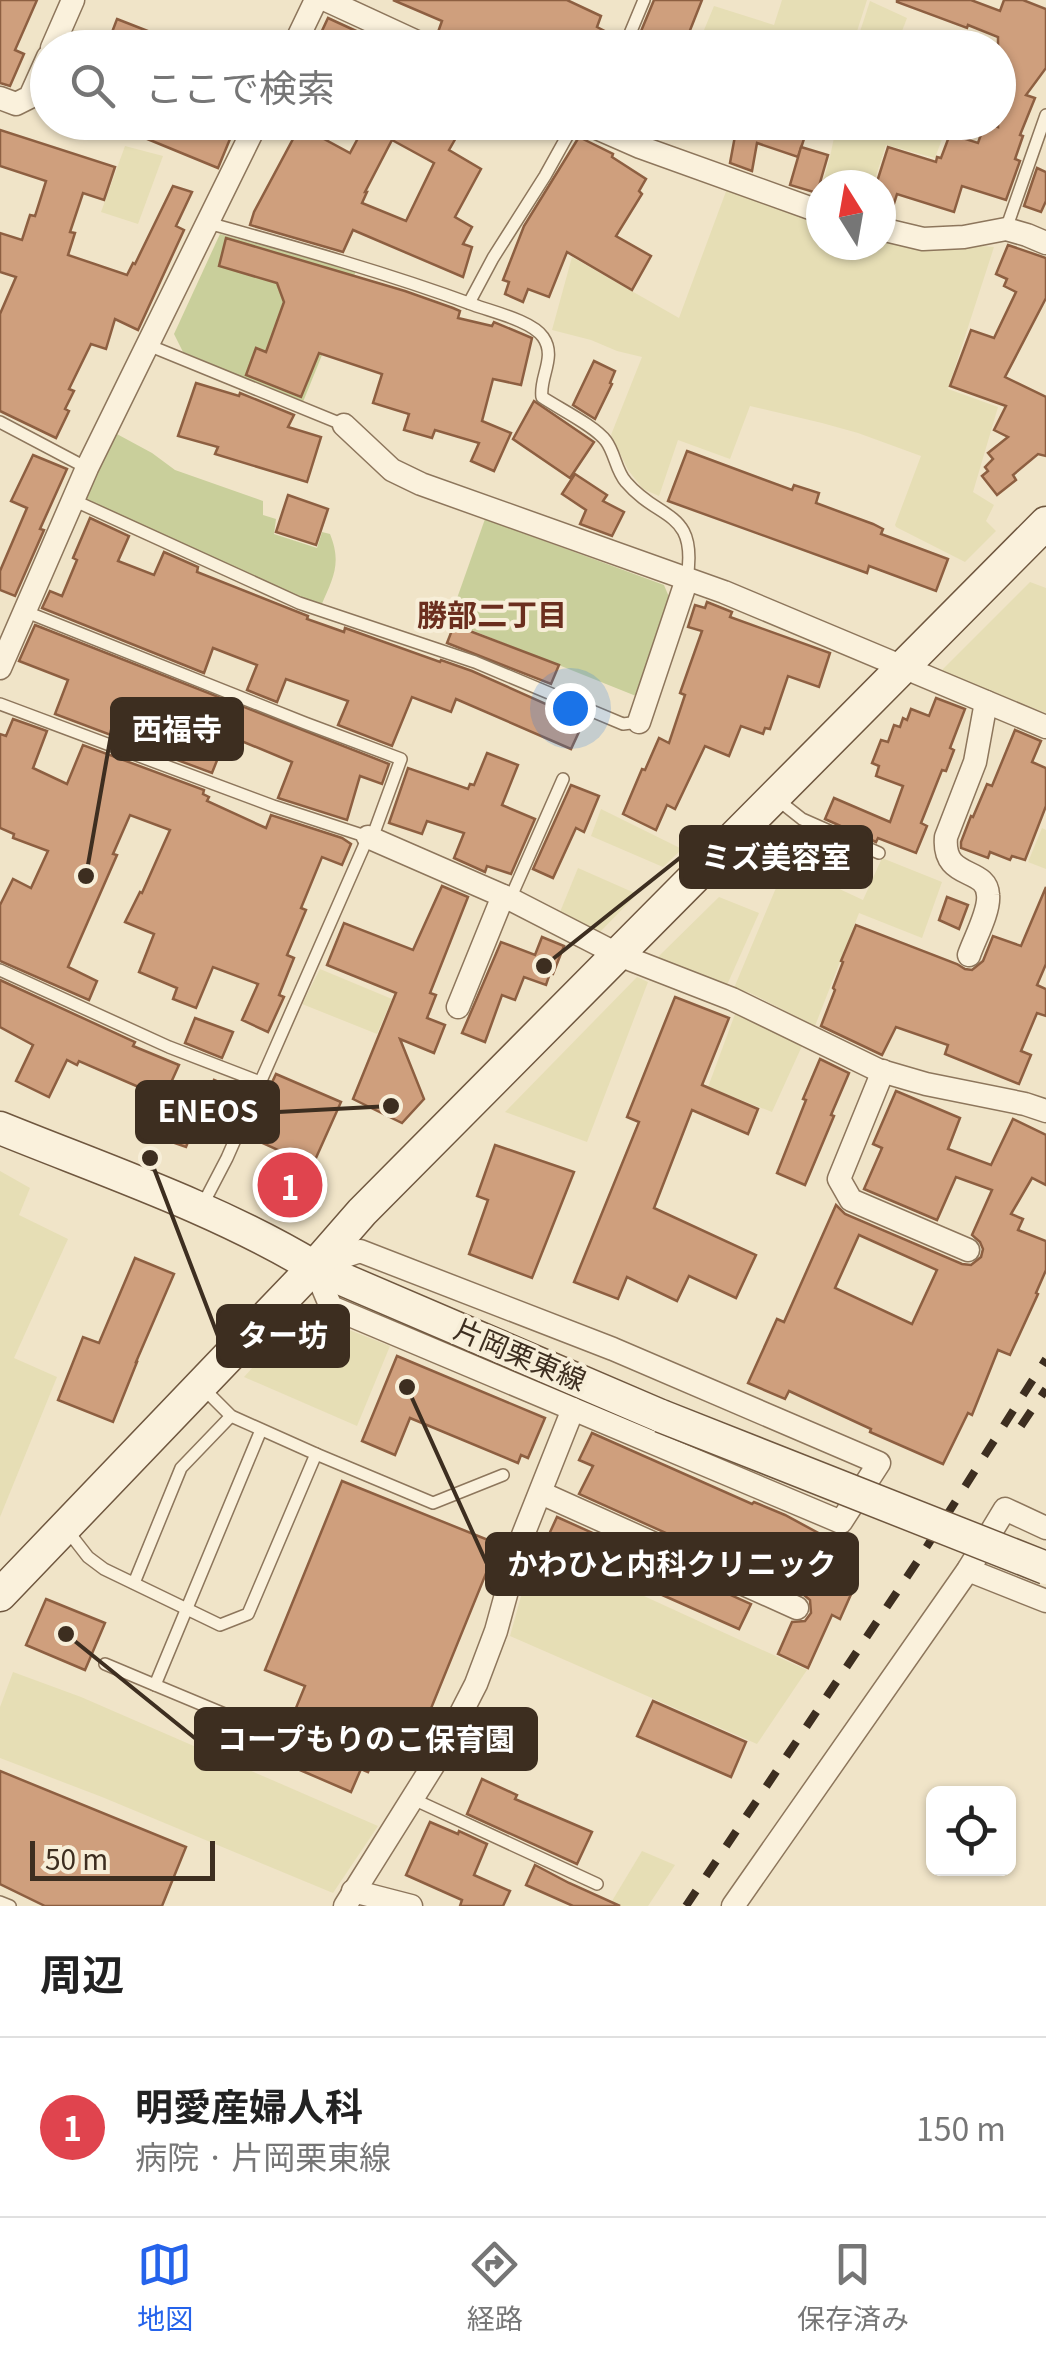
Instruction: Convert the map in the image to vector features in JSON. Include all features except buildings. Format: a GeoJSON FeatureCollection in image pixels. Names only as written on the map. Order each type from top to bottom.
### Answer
{"type":"FeatureCollection","features":[{"type":"Feature","properties":{"kind":"street"},"geometry":{"type":"LineString","coordinates":[[60,30],[72,0]]}},
{"type":"Feature","properties":{"kind":"street"},"geometry":{"type":"LineString","coordinates":[[302,30],[316,0]]}},
{"type":"Feature","properties":{"kind":"street"},"geometry":{"type":"LineString","coordinates":[[326,0],[391,30]]}},
{"type":"Feature","properties":{"kind":"street"},"geometry":{"type":"LineString","coordinates":[[0,98],[16,104],[30,97]]}},
{"type":"Feature","properties":{"kind":"street"},"geometry":{"type":"LineString","coordinates":[[2,658],[87,468],[248,140]]}},
{"type":"Feature","properties":{"kind":"street"},"geometry":{"type":"LineString","coordinates":[[626,140],[806,207]]}},
{"type":"Feature","properties":{"kind":"street"},"geometry":{"type":"LineString","coordinates":[[896,233],[923,239],[1006,229],[1046,244]]}},
{"type":"Feature","properties":{"kind":"street"},"geometry":{"type":"LineString","coordinates":[[344,425],[392,470],[421,484],[740,599],[1046,727]]}},
{"type":"Feature","properties":{"kind":"street"},"geometry":{"type":"LineString","coordinates":[[0,1595],[362,1212],[1046,523]]}},
{"type":"Feature","properties":{"kind":"street"},"geometry":{"type":"LineString","coordinates":[[638,722],[687,579]]}},
{"type":"Feature","properties":{"kind":"street"},"geometry":{"type":"LineString","coordinates":[[968,955],[988,891],[984,883],[954,866],[945,848],[975,762],[986,702]]}},
{"type":"Feature","properties":{"kind":"street"},"geometry":{"type":"LineString","coordinates":[[368,837],[506,898],[619,955],[732,999],[883,1071],[926,1084],[1045,1108]]}},
{"type":"Feature","properties":{"kind":"street"},"geometry":{"type":"LineString","coordinates":[[458,1007],[506,898]]}},
{"type":"Feature","properties":{"kind":"street"},"geometry":{"type":"LineString","coordinates":[[883,1071],[839,1180],[851,1200],[968,1250]]}},
{"type":"Feature","properties":{"kind":"street","name":"片岡栗東線"},"geometry":{"type":"LineString","coordinates":[[0,1128],[200,1210],[272,1242],[314,1267],[661,1416],[1046,1568]]}},
{"type":"Feature","properties":{"kind":"street"},"geometry":{"type":"LineString","coordinates":[[360,1252],[612,1349],[879,1462],[840,1522],[331,1308],[314,1267],[360,1252]]}},
{"type":"Feature","properties":{"kind":"street"},"geometry":{"type":"LineString","coordinates":[[709,1467],[736,1402]]}},
{"type":"Feature","properties":{"kind":"street"},"geometry":{"type":"LineString","coordinates":[[411,1906],[349,1898],[440,1756],[476,1684],[521,1540],[573,1410]]}},
{"type":"Feature","properties":{"kind":"street"},"geometry":{"type":"LineString","coordinates":[[541,1492],[797,1608]]}},
{"type":"Feature","properties":{"kind":"street"},"geometry":{"type":"LineString","coordinates":[[734,1906],[968,1570],[1005,1510],[1046,1528]]}},
{"type":"Feature","properties":{"kind":"street"},"geometry":{"type":"LineString","coordinates":[[968,1570],[1046,1601]]}},
{"type":"Feature","properties":{"kind":"lane"},"geometry":{"type":"LineString","coordinates":[[632,30],[644,0]]}},
{"type":"Feature","properties":{"kind":"lane"},"geometry":{"type":"LineString","coordinates":[[1006,229],[1046,114]]}},
{"type":"Feature","properties":{"kind":"lane"},"geometry":{"type":"LineString","coordinates":[[469,303],[565,140]]}},
{"type":"Feature","properties":{"kind":"lane"},"geometry":{"type":"LineString","coordinates":[[208,223],[352,264],[469,303],[540,332],[547,344],[548,361],[542,397],[608,442],[622,478],[668,513],[682,529],[689,544],[687,579]]}},
{"type":"Feature","properties":{"kind":"lane"},"geometry":{"type":"LineString","coordinates":[[148,345],[344,425]]}},
{"type":"Feature","properties":{"kind":"lane"},"geometry":{"type":"LineString","coordinates":[[0,422],[87,468]]}},
{"type":"Feature","properties":{"kind":"lane"},"geometry":{"type":"LineString","coordinates":[[73,500],[299,603],[475,662],[623,724],[638,722]]}},
{"type":"Feature","properties":{"kind":"lane"},"geometry":{"type":"LineString","coordinates":[[24,610],[401,760],[375,830],[368,837],[222,1169],[200,1210]]}},
{"type":"Feature","properties":{"kind":"lane"},"geometry":{"type":"LineString","coordinates":[[0,704],[272,806],[368,837]]}},
{"type":"Feature","properties":{"kind":"lane"},"geometry":{"type":"LineString","coordinates":[[506,898],[563,779]]}},
{"type":"Feature","properties":{"kind":"lane"},"geometry":{"type":"LineString","coordinates":[[774,797],[802,820],[879,853]]}},
{"type":"Feature","properties":{"kind":"lane"},"geometry":{"type":"LineString","coordinates":[[0,970],[169,1047],[260,1082]]}},
{"type":"Feature","properties":{"kind":"lane"},"geometry":{"type":"LineString","coordinates":[[200,1386],[231,1416],[433,1503],[503,1474]]}},
{"type":"Feature","properties":{"kind":"lane"},"geometry":{"type":"LineString","coordinates":[[134,1583],[181,1468],[231,1416]]}},
{"type":"Feature","properties":{"kind":"lane"},"geometry":{"type":"LineString","coordinates":[[155,1685],[261,1430]]}},
{"type":"Feature","properties":{"kind":"lane"},"geometry":{"type":"LineString","coordinates":[[65,1526],[88,1557],[104,1569],[220,1625],[248,1614],[316,1454]]}},
{"type":"Feature","properties":{"kind":"lane"},"geometry":{"type":"LineString","coordinates":[[104,1664],[274,1736]]}},
{"type":"Feature","properties":{"kind":"lane"},"geometry":{"type":"LineString","coordinates":[[413,1799],[597,1884]]}},
{"type":"Feature","properties":{"kind":"lane"},"geometry":{"type":"LineString","coordinates":[[0,1902],[10,1906]]}},
{"type":"Feature","properties":{"kind":"shaded area"},"geometry":{"type":"Polygon","coordinates":[[[782,0],[867,0],[857,30],[704,30],[714,6],[774,25],[782,0]]]}},
{"type":"Feature","properties":{"kind":"shaded area"},"geometry":{"type":"Polygon","coordinates":[[[870,1],[907,18],[902,30],[861,30],[870,1]]]}},
{"type":"Feature","properties":{"kind":"shaded area"},"geometry":{"type":"Polygon","coordinates":[[[834,140],[942,140],[935,158],[886,145],[878,170],[826,170],[834,140]]]}},
{"type":"Feature","properties":{"kind":"shaded area"},"geometry":{"type":"Polygon","coordinates":[[[125,146],[163,156],[138,224],[101,212],[125,146]]]}},
{"type":"Feature","properties":{"kind":"shaded area"},"geometry":{"type":"Polygon","coordinates":[[[728,186],[806,213],[806,260],[896,260],[896,238],[994,247],[948,389],[998,407],[973,492],[994,505],[986,521],[996,531],[965,562],[896,527],[921,456],[858,433],[750,406],[730,459],[678,440],[659,496],[643,489],[628,470],[611,435],[642,357],[552,330],[572,257],[679,318],[728,186]]]}},
{"type":"Feature","properties":{"kind":"shaded area"},"geometry":{"type":"Polygon","coordinates":[[[1030,582],[1046,588],[1046,713],[941,671],[1030,582]]]}},
{"type":"Feature","properties":{"kind":"shaded area"},"geometry":{"type":"Polygon","coordinates":[[[601,809],[682,849],[663,867],[591,836],[601,809]]]}},
{"type":"Feature","properties":{"kind":"shaded area"},"geometry":{"type":"Polygon","coordinates":[[[1042,828],[1046,830],[1046,869],[1028,862],[1042,828]]]}},
{"type":"Feature","properties":{"kind":"shaded area"},"geometry":{"type":"Polygon","coordinates":[[[882,858],[942,882],[922,938],[859,913],[815,1026],[734,988],[786,864],[863,900],[882,858]]]}},
{"type":"Feature","properties":{"kind":"shaded area"},"geometry":{"type":"Polygon","coordinates":[[[578,868],[637,894],[599,933],[560,912],[578,868]]]}},
{"type":"Feature","properties":{"kind":"shaded area"},"geometry":{"type":"Polygon","coordinates":[[[719,897],[759,913],[727,985],[657,958],[719,897]]]}},
{"type":"Feature","properties":{"kind":"shaded area"},"geometry":{"type":"Polygon","coordinates":[[[320,969],[392,999],[377,1034],[302,1004],[320,969]]]}},
{"type":"Feature","properties":{"kind":"shaded area"},"geometry":{"type":"Polygon","coordinates":[[[637,977],[648,982],[587,1142],[505,1112],[637,977]]]}},
{"type":"Feature","properties":{"kind":"shaded area"},"geometry":{"type":"Polygon","coordinates":[[[735,1014],[802,1046],[772,1112],[708,1087],[735,1014]]]}},
{"type":"Feature","properties":{"kind":"shaded area"},"geometry":{"type":"Polygon","coordinates":[[[0,1171],[30,1188],[19,1215],[68,1239],[14,1358],[57,1377],[0,1517],[0,1171]]]}},
{"type":"Feature","properties":{"kind":"shaded area"},"geometry":{"type":"Polygon","coordinates":[[[324,1320],[390,1346],[357,1426],[244,1377],[288,1328],[324,1320]]]}},
{"type":"Feature","properties":{"kind":"shaded area"},"geometry":{"type":"Polygon","coordinates":[[[535,1546],[807,1670],[757,1744],[510,1636],[535,1546]]]}},
{"type":"Feature","properties":{"kind":"shaded area"},"geometry":{"type":"Polygon","coordinates":[[[13,1672],[81,1697],[378,1826],[333,1893],[0,1758],[0,1707],[13,1672]]]}},
{"type":"Feature","properties":{"kind":"shaded area"},"geometry":{"type":"Polygon","coordinates":[[[642,1851],[675,1865],[648,1906],[609,1906],[642,1851]]]}},
{"type":"Feature","properties":{"kind":"green space"},"geometry":{"type":"Polygon","coordinates":[[[220,234],[356,271],[303,402],[183,352],[174,334],[220,234]]]}},
{"type":"Feature","properties":{"kind":"green space"},"geometry":{"type":"Polygon","coordinates":[[[115,433],[175,470],[263,501],[263,515],[276,519],[274,534],[317,548],[322,532],[330,534],[336,563],[321,606],[84,500],[115,433]]]}},
{"type":"Feature","properties":{"kind":"green space"},"geometry":{"type":"Polygon","coordinates":[[[485,519],[664,585],[669,597],[636,696],[449,621],[485,519]]]}},
{"type":"Feature","properties":{"kind":"railway"},"geometry":{"type":"LineString","coordinates":[[686,1906],[917,1562],[1046,1359]]}},
{"type":"Feature","properties":{"kind":"railway"},"geometry":{"type":"LineString","coordinates":[[1021,1426],[1046,1389]]}},
{"type":"Feature","properties":{"kind":"place","name":"西福寺"},"geometry":{"type":"Point","coordinates":[86,876]}},
{"type":"Feature","properties":{"kind":"place","name":"ミズ美容室"},"geometry":{"type":"Point","coordinates":[544,966]}},
{"type":"Feature","properties":{"kind":"place","name":"ENEOS"},"geometry":{"type":"Point","coordinates":[391,1106]}},
{"type":"Feature","properties":{"kind":"place","name":"ター坊"},"geometry":{"type":"Point","coordinates":[150,1158]}},
{"type":"Feature","properties":{"kind":"place","name":"明愛産婦人科"},"geometry":{"type":"Point","coordinates":[290,1185]}},
{"type":"Feature","properties":{"kind":"place","name":"かわひと内科クリニック"},"geometry":{"type":"Point","coordinates":[407,1387]}},
{"type":"Feature","properties":{"kind":"place","name":"コープもりのこ保育園"},"geometry":{"type":"Point","coordinates":[66,1634]}},
{"type":"Feature","properties":{"kind":"district","name":"勝部二丁目"},"geometry":{"type":"Point","coordinates":[492,616]}}]}
